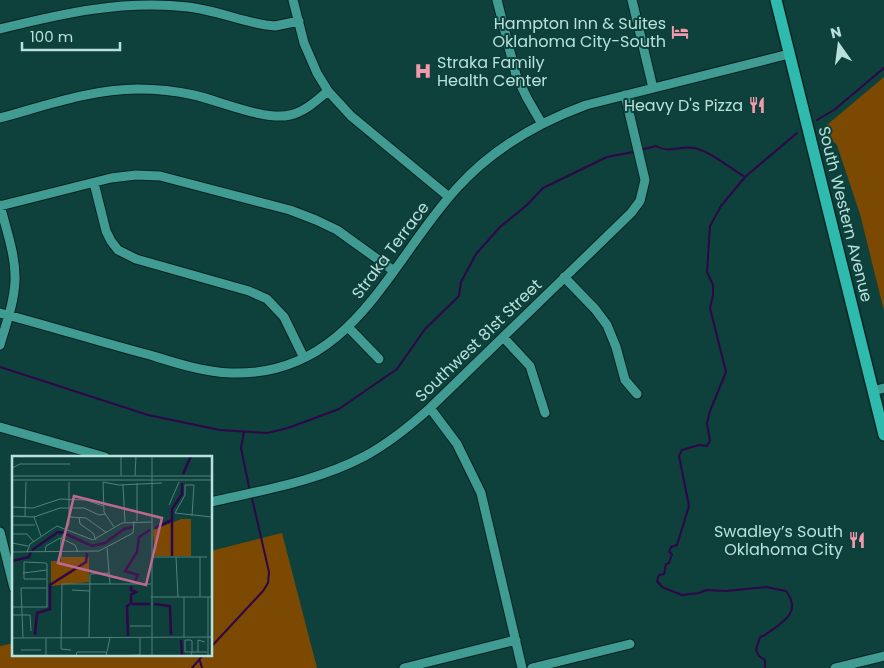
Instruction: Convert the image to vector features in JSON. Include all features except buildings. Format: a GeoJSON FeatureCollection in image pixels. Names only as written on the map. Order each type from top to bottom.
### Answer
{"type":"FeatureCollection","features":[{"type":"Feature","properties":{"kind":"main road","name":"South Western Avenue"},"geometry":{"type":"LineString","coordinates":[[776,0],[878,389],[884,435]]}},
{"type":"Feature","properties":{"kind":"street"},"geometry":{"type":"LineString","coordinates":[[293,0],[304,44],[328,91],[351,116],[449,197]]}},
{"type":"Feature","properties":{"kind":"street"},"geometry":{"type":"LineString","coordinates":[[497,0],[516,75],[542,124]]}},
{"type":"Feature","properties":{"kind":"street"},"geometry":{"type":"LineString","coordinates":[[632,0],[653,88]]}},
{"type":"Feature","properties":{"kind":"street"},"geometry":{"type":"LineString","coordinates":[[0,29],[82,9],[136,3],[190,7],[275,26],[298,21]]}},
{"type":"Feature","properties":{"kind":"street","name":"Straka Terrace"},"geometry":{"type":"LineString","coordinates":[[4,314],[172,362],[214,372],[243,373],[267,371],[284,366],[304,358],[327,345],[348,328],[394,271],[449,197],[467,177],[495,153],[542,124],[586,105],[789,54]]}},
{"type":"Feature","properties":{"kind":"street"},"geometry":{"type":"LineString","coordinates":[[0,118],[95,94],[136,89],[162,90],[194,95],[268,115],[284,116],[301,111],[328,91]]}},
{"type":"Feature","properties":{"kind":"street","name":"Southwest 81st Street"},"geometry":{"type":"LineString","coordinates":[[212,502],[302,480],[341,467],[383,445],[430,408],[631,213],[642,197],[645,180],[625,95]]}},
{"type":"Feature","properties":{"kind":"street"},"geometry":{"type":"LineString","coordinates":[[0,345],[4,314],[14,297],[15,270],[0,205],[124,176],[160,176],[297,212],[337,230],[394,271]]}},
{"type":"Feature","properties":{"kind":"street"},"geometry":{"type":"LineString","coordinates":[[94,183],[106,231],[111,242],[118,250],[136,259],[249,291],[267,299],[284,317],[304,358]]}},
{"type":"Feature","properties":{"kind":"street"},"geometry":{"type":"LineString","coordinates":[[564,277],[595,309],[607,325],[626,380],[636,394]]}},
{"type":"Feature","properties":{"kind":"street"},"geometry":{"type":"LineString","coordinates":[[348,328],[379,359]]}},
{"type":"Feature","properties":{"kind":"street"},"geometry":{"type":"LineString","coordinates":[[503,337],[530,366],[545,413]]}},
{"type":"Feature","properties":{"kind":"street"},"geometry":{"type":"LineString","coordinates":[[430,408],[457,444],[482,493],[522,668]]}},
{"type":"Feature","properties":{"kind":"street"},"geometry":{"type":"LineString","coordinates":[[0,427],[102,456]]}},
{"type":"Feature","properties":{"kind":"street"},"geometry":{"type":"LineString","coordinates":[[0,532],[12,579]]}},
{"type":"Feature","properties":{"kind":"street"},"geometry":{"type":"LineString","coordinates":[[404,668],[516,640]]}},
{"type":"Feature","properties":{"kind":"street"},"geometry":{"type":"LineString","coordinates":[[532,668],[630,644]]}},
{"type":"Feature","properties":{"kind":"street"},"geometry":{"type":"LineString","coordinates":[[835,668],[884,656]]}},
{"type":"Feature","properties":{"kind":"shaded area"},"geometry":{"type":"Polygon","coordinates":[[[884,77],[884,311],[860,214],[837,145],[821,130],[884,77]]]}},
{"type":"Feature","properties":{"kind":"shaded area"},"geometry":{"type":"Polygon","coordinates":[[[282,533],[317,668],[0,668],[0,646],[12,643],[12,656],[212,656],[212,551],[282,533]]]}},
{"type":"Feature","properties":{"kind":"waterway"},"geometry":{"type":"LineString","coordinates":[[817,120],[834,110],[884,68]]}},
{"type":"Feature","properties":{"kind":"waterway"},"geometry":{"type":"LineString","coordinates":[[765,668],[765,660],[759,656],[756,650],[760,637],[788,617],[792,605],[786,591],[766,587],[726,591],[706,590],[699,593],[682,595],[662,587],[657,581],[659,575],[664,574],[666,564],[669,563],[672,554],[669,552],[671,547],[677,545],[689,506],[679,456],[682,450],[699,445],[707,446],[710,441],[707,423],[726,372],[710,308],[713,295],[713,285],[707,272],[710,226],[721,206],[745,177],[797,133]]}},
{"type":"Feature","properties":{"kind":"waterway"},"geometry":{"type":"LineString","coordinates":[[644,149],[656,146],[666,149],[694,148],[713,156],[745,177]]}},
{"type":"Feature","properties":{"kind":"waterway"},"geometry":{"type":"LineString","coordinates":[[0,367],[148,415],[220,430],[267,433],[288,428],[339,409],[397,369],[425,329],[459,296],[461,282],[476,254],[500,227],[527,205],[543,188],[607,157],[633,152]]}},
{"type":"Feature","properties":{"kind":"waterway"},"geometry":{"type":"LineString","coordinates":[[244,432],[241,448],[249,487]]}},
{"type":"Feature","properties":{"kind":"waterway"},"geometry":{"type":"LineString","coordinates":[[212,646],[263,591],[268,583],[269,572],[252,498]]}},
{"type":"Feature","properties":{"kind":"waterway"},"geometry":{"type":"LineString","coordinates":[[192,668],[202,656]]}},
{"type":"Feature","properties":{"kind":"waterway"},"geometry":{"type":"LineString","coordinates":[[200,661],[202,668]]}},
{"type":"Feature","properties":{"kind":"place","name":"Hampton Inn & Suites Oklahoma City-South"},"geometry":{"type":"Point","coordinates":[680,32]}},
{"type":"Feature","properties":{"kind":"place","name":"Straka Family Health Center"},"geometry":{"type":"Point","coordinates":[423,71]}},
{"type":"Feature","properties":{"kind":"place","name":"Heavy D's Pizza"},"geometry":{"type":"Point","coordinates":[757,105]}},
{"type":"Feature","properties":{"kind":"place","name":"Swadley’s South Oklahoma City"},"geometry":{"type":"Point","coordinates":[857,540]}}]}
